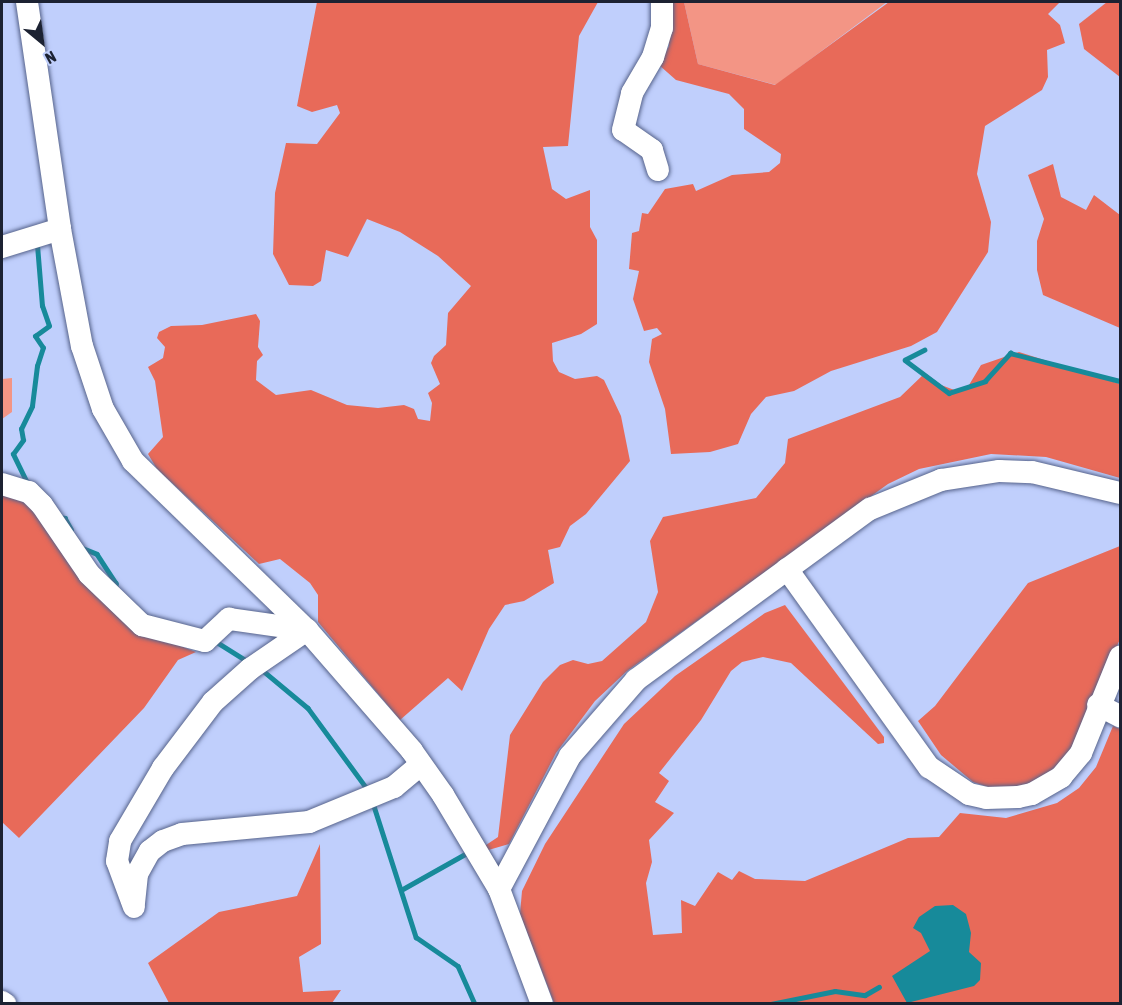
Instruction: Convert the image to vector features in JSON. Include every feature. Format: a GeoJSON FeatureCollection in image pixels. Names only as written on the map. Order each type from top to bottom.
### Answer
{"type":"FeatureCollection","features":[{"type":"Feature","properties":{"kind":"street"},"geometry":{"type":"LineString","coordinates":[[27,2],[60,229],[82,346],[103,409],[133,461],[307,630],[421,764],[499,889],[542,1004]]}},
{"type":"Feature","properties":{"kind":"street"},"geometry":{"type":"LineString","coordinates":[[658,170],[652,150],[623,130],[632,93],[652,57],[662,28],[662,2]]}},
{"type":"Feature","properties":{"kind":"street"},"geometry":{"type":"LineString","coordinates":[[2,247],[60,229]]}},
{"type":"Feature","properties":{"kind":"street"},"geometry":{"type":"LineString","coordinates":[[499,889],[570,756],[591,727],[636,680],[870,509],[941,480],[999,471],[1032,472],[1120,493]]}},
{"type":"Feature","properties":{"kind":"street"},"geometry":{"type":"LineString","coordinates":[[2,483],[29,492],[42,505],[88,574],[142,625],[210,638],[229,620],[241,618],[307,630]]}},
{"type":"Feature","properties":{"kind":"street"},"geometry":{"type":"LineString","coordinates":[[787,570],[929,767],[969,794],[986,798],[1018,797],[1046,787],[1081,753],[1098,705],[1120,657]]}},
{"type":"Feature","properties":{"kind":"street"},"geometry":{"type":"LineString","coordinates":[[307,630],[254,666],[213,702],[185,739],[120,841],[117,861],[134,907],[137,874],[150,851],[163,841],[182,834],[309,822],[394,787],[421,764]]}},
{"type":"Feature","properties":{"kind":"street"},"geometry":{"type":"LineString","coordinates":[[1098,705],[1120,716]]}},
{"type":"Feature","properties":{"kind":"shaded area"},"geometry":{"type":"Polygon","coordinates":[[[317,2],[598,2],[579,36],[568,146],[543,147],[552,189],[566,199],[590,190],[590,227],[597,240],[597,324],[581,334],[552,343],[553,361],[559,372],[575,379],[597,376],[604,380],[621,416],[630,461],[586,514],[570,526],[560,547],[548,550],[554,583],[524,601],[505,605],[489,629],[462,691],[448,678],[400,720],[318,622],[318,595],[310,583],[280,559],[259,564],[157,469],[148,454],[163,437],[155,381],[148,367],[163,358],[165,347],[157,338],[159,332],[171,326],[202,325],[256,314],[260,321],[258,347],[263,355],[257,361],[256,380],[276,395],[311,390],[347,405],[378,408],[404,405],[414,409],[418,419],[430,421],[432,403],[428,393],[440,384],[431,363],[434,356],[446,345],[448,313],[471,286],[438,256],[400,232],[367,219],[348,257],[326,250],[321,281],[313,286],[289,285],[273,254],[275,193],[286,143],[317,144],[340,113],[337,105],[312,112],[297,106],[317,2]]]}},
{"type":"Feature","properties":{"kind":"shaded area"},"geometry":{"type":"Polygon","coordinates":[[[668,2],[684,2],[698,64],[775,85],[889,2],[1060,2],[1048,14],[1060,25],[1065,43],[1047,50],[1048,77],[1042,90],[985,126],[977,174],[991,222],[988,252],[937,332],[911,346],[831,371],[794,391],[766,397],[751,414],[738,444],[710,452],[671,454],[665,409],[649,362],[652,339],[662,334],[657,328],[644,331],[633,299],[639,271],[629,269],[632,233],[639,231],[642,213],[648,214],[665,189],[693,184],[696,191],[732,175],[769,172],[780,163],[781,154],[744,129],[744,109],[729,94],[676,80],[659,65],[669,46],[668,2]]]}},
{"type":"Feature","properties":{"kind":"shaded area"},"geometry":{"type":"Polygon","coordinates":[[[684,2],[887,2],[776,85],[698,64],[684,2]]]}},
{"type":"Feature","properties":{"kind":"shaded area"},"geometry":{"type":"Polygon","coordinates":[[[1107,2],[1120,2],[1120,77],[1084,49],[1079,24],[1107,2]]]}},
{"type":"Feature","properties":{"kind":"shaded area"},"geometry":{"type":"Polygon","coordinates":[[[1053,164],[1061,197],[1086,210],[1094,195],[1120,215],[1120,328],[1043,295],[1037,270],[1037,241],[1044,219],[1028,175],[1053,164]]]}},
{"type":"Feature","properties":{"kind":"shaded area"},"geometry":{"type":"Polygon","coordinates":[[[1019,352],[1120,384],[1120,478],[1046,457],[991,454],[919,469],[888,484],[627,671],[595,701],[556,753],[509,844],[485,851],[483,847],[498,837],[510,735],[543,682],[560,665],[573,660],[588,664],[602,661],[646,622],[658,592],[650,541],[663,517],[756,498],[785,463],[788,439],[900,397],[925,373],[941,385],[957,391],[969,385],[981,365],[1019,352]]]}},
{"type":"Feature","properties":{"kind":"shaded area"},"geometry":{"type":"Polygon","coordinates":[[[12,378],[12,412],[2,419],[2,379],[12,378]]]}},
{"type":"Feature","properties":{"kind":"shaded area"},"geometry":{"type":"Polygon","coordinates":[[[2,486],[12,486],[136,629],[196,652],[178,660],[144,708],[19,838],[2,822],[2,486]]]}},
{"type":"Feature","properties":{"kind":"shaded area"},"geometry":{"type":"Polygon","coordinates":[[[1120,546],[1120,639],[1079,738],[1061,764],[1039,780],[1019,787],[988,787],[973,782],[941,755],[918,721],[935,706],[1028,583],[1120,546]]]}},
{"type":"Feature","properties":{"kind":"shaded area"},"geometry":{"type":"Polygon","coordinates":[[[785,605],[884,737],[884,743],[878,744],[791,663],[763,657],[742,662],[731,671],[701,720],[659,773],[669,781],[655,802],[674,813],[649,840],[652,862],[646,883],[653,935],[682,933],[681,900],[695,906],[718,872],[732,880],[739,871],[755,879],[805,881],[908,838],[939,837],[960,813],[1006,818],[1057,803],[1079,788],[1096,767],[1113,726],[1120,729],[1120,1003],[554,1003],[520,914],[522,891],[545,844],[624,724],[675,676],[765,613],[785,605]]]}},
{"type":"Feature","properties":{"kind":"shaded area"},"geometry":{"type":"Polygon","coordinates":[[[320,844],[321,944],[299,957],[303,992],[341,990],[332,1003],[169,1003],[148,963],[219,912],[297,896],[320,844]]]}},
{"type":"Feature","properties":{"kind":"shaded area"},"geometry":{"type":"Polygon","coordinates":[[[953,905],[966,914],[971,933],[969,952],[981,963],[980,980],[974,986],[907,1003],[892,976],[930,951],[921,933],[913,928],[919,917],[935,906],[953,905]]]}},
{"type":"Feature","properties":{"kind":"waterway"},"geometry":{"type":"LineString","coordinates":[[27,483],[13,454],[23,440],[21,429],[32,406],[37,366],[43,348],[35,336],[49,326],[42,306],[37,245]]}},
{"type":"Feature","properties":{"kind":"waterway"},"geometry":{"type":"LineString","coordinates":[[925,350],[905,360],[949,393],[985,381],[1010,353],[1120,381]]}},
{"type":"Feature","properties":{"kind":"waterway"},"geometry":{"type":"LineString","coordinates":[[59,517],[65,518],[71,529]]}},
{"type":"Feature","properties":{"kind":"waterway"},"geometry":{"type":"LineString","coordinates":[[80,547],[97,554],[116,583],[116,590]]}},
{"type":"Feature","properties":{"kind":"waterway"},"geometry":{"type":"LineString","coordinates":[[215,641],[248,662]]}},
{"type":"Feature","properties":{"kind":"waterway"},"geometry":{"type":"LineString","coordinates":[[261,669],[308,708],[368,790]]}},
{"type":"Feature","properties":{"kind":"waterway"},"geometry":{"type":"LineString","coordinates":[[373,803],[416,937],[458,966],[475,1004]]}},
{"type":"Feature","properties":{"kind":"waterway"},"geometry":{"type":"LineString","coordinates":[[401,890],[467,853]]}},
{"type":"Feature","properties":{"kind":"waterway"},"geometry":{"type":"LineString","coordinates":[[771,1004],[835,991],[865,995],[879,987]]}}]}
